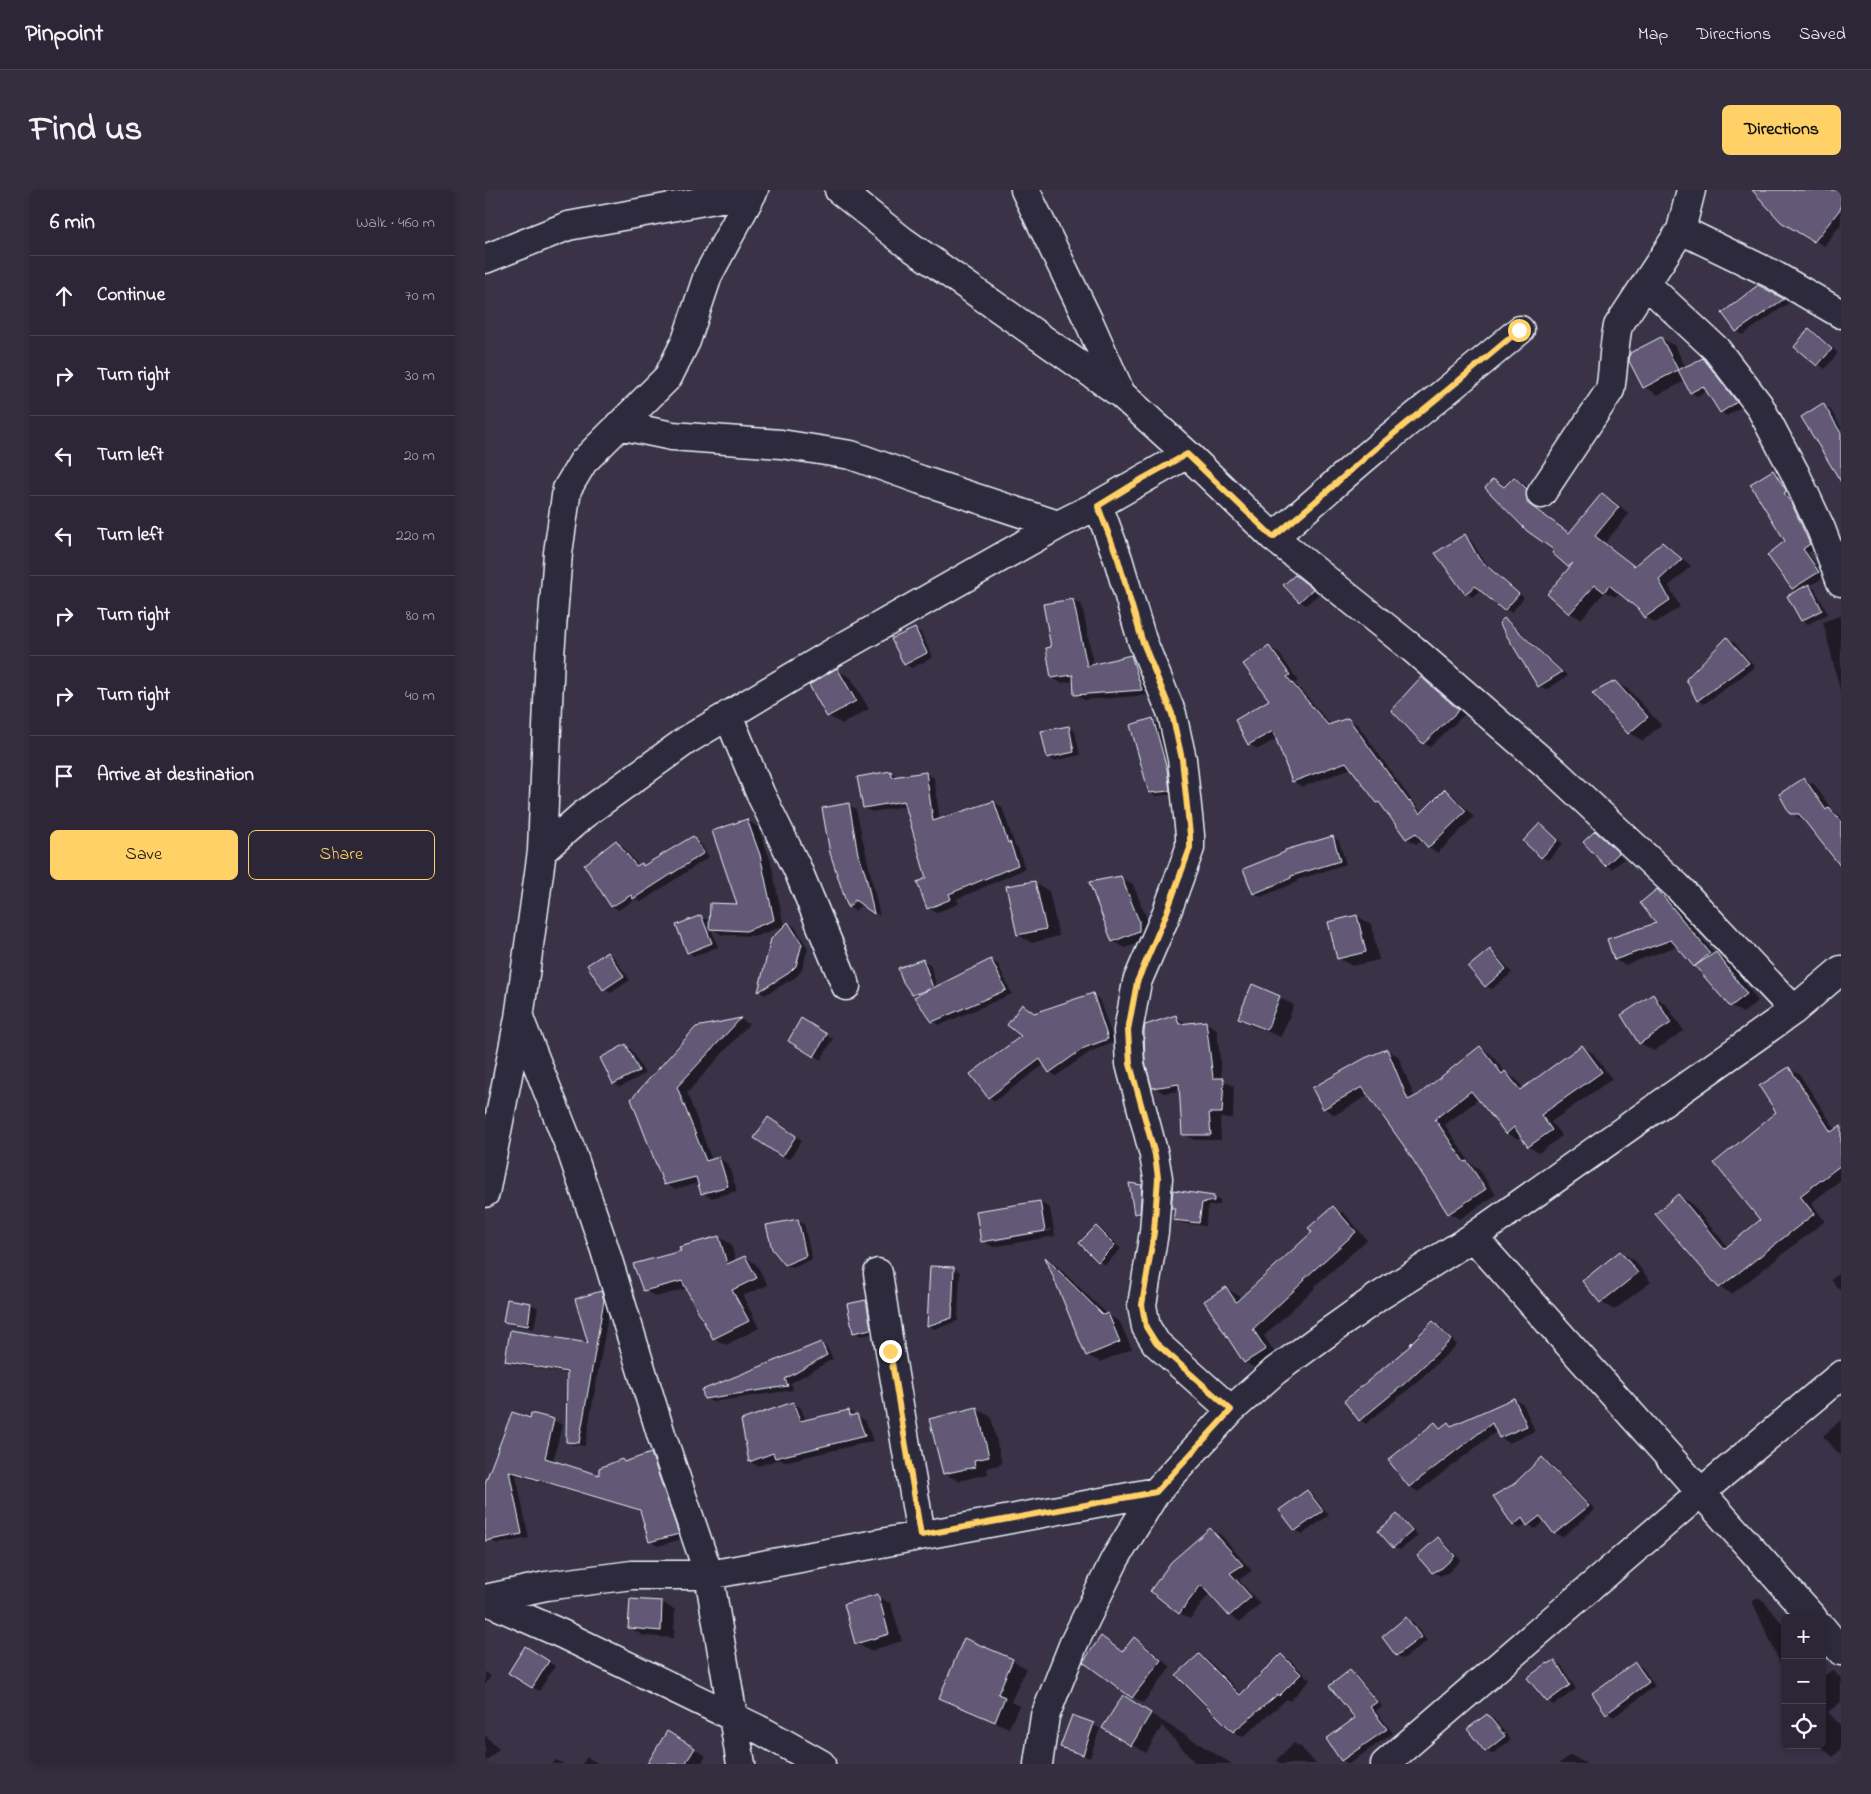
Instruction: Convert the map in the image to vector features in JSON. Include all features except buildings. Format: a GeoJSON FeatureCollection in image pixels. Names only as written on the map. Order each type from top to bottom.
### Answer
{"type":"FeatureCollection","features":[{"type":"Feature","properties":{"kind":"street"},"geometry":{"type":"LineString","coordinates":[[839,190],[903,241],[1121,394],[1187,454],[1273,537],[1413,649],[1556,773],[1677,886],[1793,1010]]}},
{"type":"Feature","properties":{"kind":"street"},"geometry":{"type":"LineString","coordinates":[[1025,190],[1090,324],[1121,394]]}},
{"type":"Feature","properties":{"kind":"street"},"geometry":{"type":"LineString","coordinates":[[1541,494],[1609,390],[1614,370],[1614,343],[1618,326],[1681,230],[1691,190]]}},
{"type":"Feature","properties":{"kind":"street"},"geometry":{"type":"LineString","coordinates":[[485,259],[568,226],[754,191]]}},
{"type":"Feature","properties":{"kind":"street"},"geometry":{"type":"LineString","coordinates":[[485,1193],[519,1018],[542,851],[550,654],[557,553],[567,488],[583,462],[669,377],[686,341],[708,275],[754,191]]}},
{"type":"Feature","properties":{"kind":"street"},"geometry":{"type":"LineString","coordinates":[[1681,230],[1774,275],[1841,314]]}},
{"type":"Feature","properties":{"kind":"street"},"geometry":{"type":"LineString","coordinates":[[1646,284],[1716,349],[1759,405],[1818,521],[1841,582]]}},
{"type":"Feature","properties":{"kind":"street"},"geometry":{"type":"LineString","coordinates":[[1273,537],[1311,507],[1373,451],[1460,381],[1519,330]]}},
{"type":"Feature","properties":{"kind":"street"},"geometry":{"type":"LineString","coordinates":[[619,425],[673,436],[781,444],[851,455],[1057,525]]}},
{"type":"Feature","properties":{"kind":"street"},"geometry":{"type":"LineString","coordinates":[[542,851],[583,815],[687,740],[728,714],[1057,525],[1098,506],[1187,454]]}},
{"type":"Feature","properties":{"kind":"street"},"geometry":{"type":"LineString","coordinates":[[1098,506],[1118,559],[1142,640],[1172,714],[1182,759],[1190,835],[1190,848],[1169,908],[1137,982],[1128,1030],[1130,1064],[1155,1155],[1158,1178],[1154,1232],[1142,1305],[1146,1327],[1156,1343],[1231,1410]]}},
{"type":"Feature","properties":{"kind":"street"},"geometry":{"type":"LineString","coordinates":[[728,714],[760,793],[797,868],[846,986]]}},
{"type":"Feature","properties":{"kind":"street"},"geometry":{"type":"LineString","coordinates":[[1038,1764],[1045,1716],[1074,1643],[1115,1559],[1156,1492],[1231,1410],[1275,1370],[1362,1308],[1473,1237],[1793,1010],[1841,970]]}},
{"type":"Feature","properties":{"kind":"street"},"geometry":{"type":"LineString","coordinates":[[519,1018],[571,1150],[601,1238],[661,1434],[709,1575],[741,1764]]}},
{"type":"Feature","properties":{"kind":"street"},"geometry":{"type":"LineString","coordinates":[[1473,1237],[1809,1614]]}},
{"type":"Feature","properties":{"kind":"street"},"geometry":{"type":"LineString","coordinates":[[878,1272],[921,1535]]}},
{"type":"Feature","properties":{"kind":"street"},"geometry":{"type":"LineString","coordinates":[[1385,1764],[1700,1493],[1841,1375]]}},
{"type":"Feature","properties":{"kind":"street"},"geometry":{"type":"LineString","coordinates":[[485,1599],[547,1586],[631,1575],[709,1575],[1156,1492]]}},
{"type":"Feature","properties":{"kind":"street"},"geometry":{"type":"LineString","coordinates":[[485,1599],[734,1717],[789,1745],[821,1764]]}},
{"type":"Feature","properties":{"kind":"street"},"geometry":{"type":"LineString","coordinates":[[1826,1633],[1841,1651]]}},
{"type":"Feature","properties":{"kind":"route"},"geometry":{"type":"LineString","coordinates":[[890,1351],[921,1535],[1156,1492],[1231,1410],[1156,1343],[1146,1327],[1142,1305],[1154,1232],[1158,1178],[1155,1155],[1130,1064],[1128,1030],[1137,982],[1165,917],[1190,848],[1190,835],[1182,759],[1172,714],[1142,640],[1118,559],[1098,506],[1187,454],[1273,537],[1311,507],[1373,451],[1460,381],[1519,330]]}}]}
